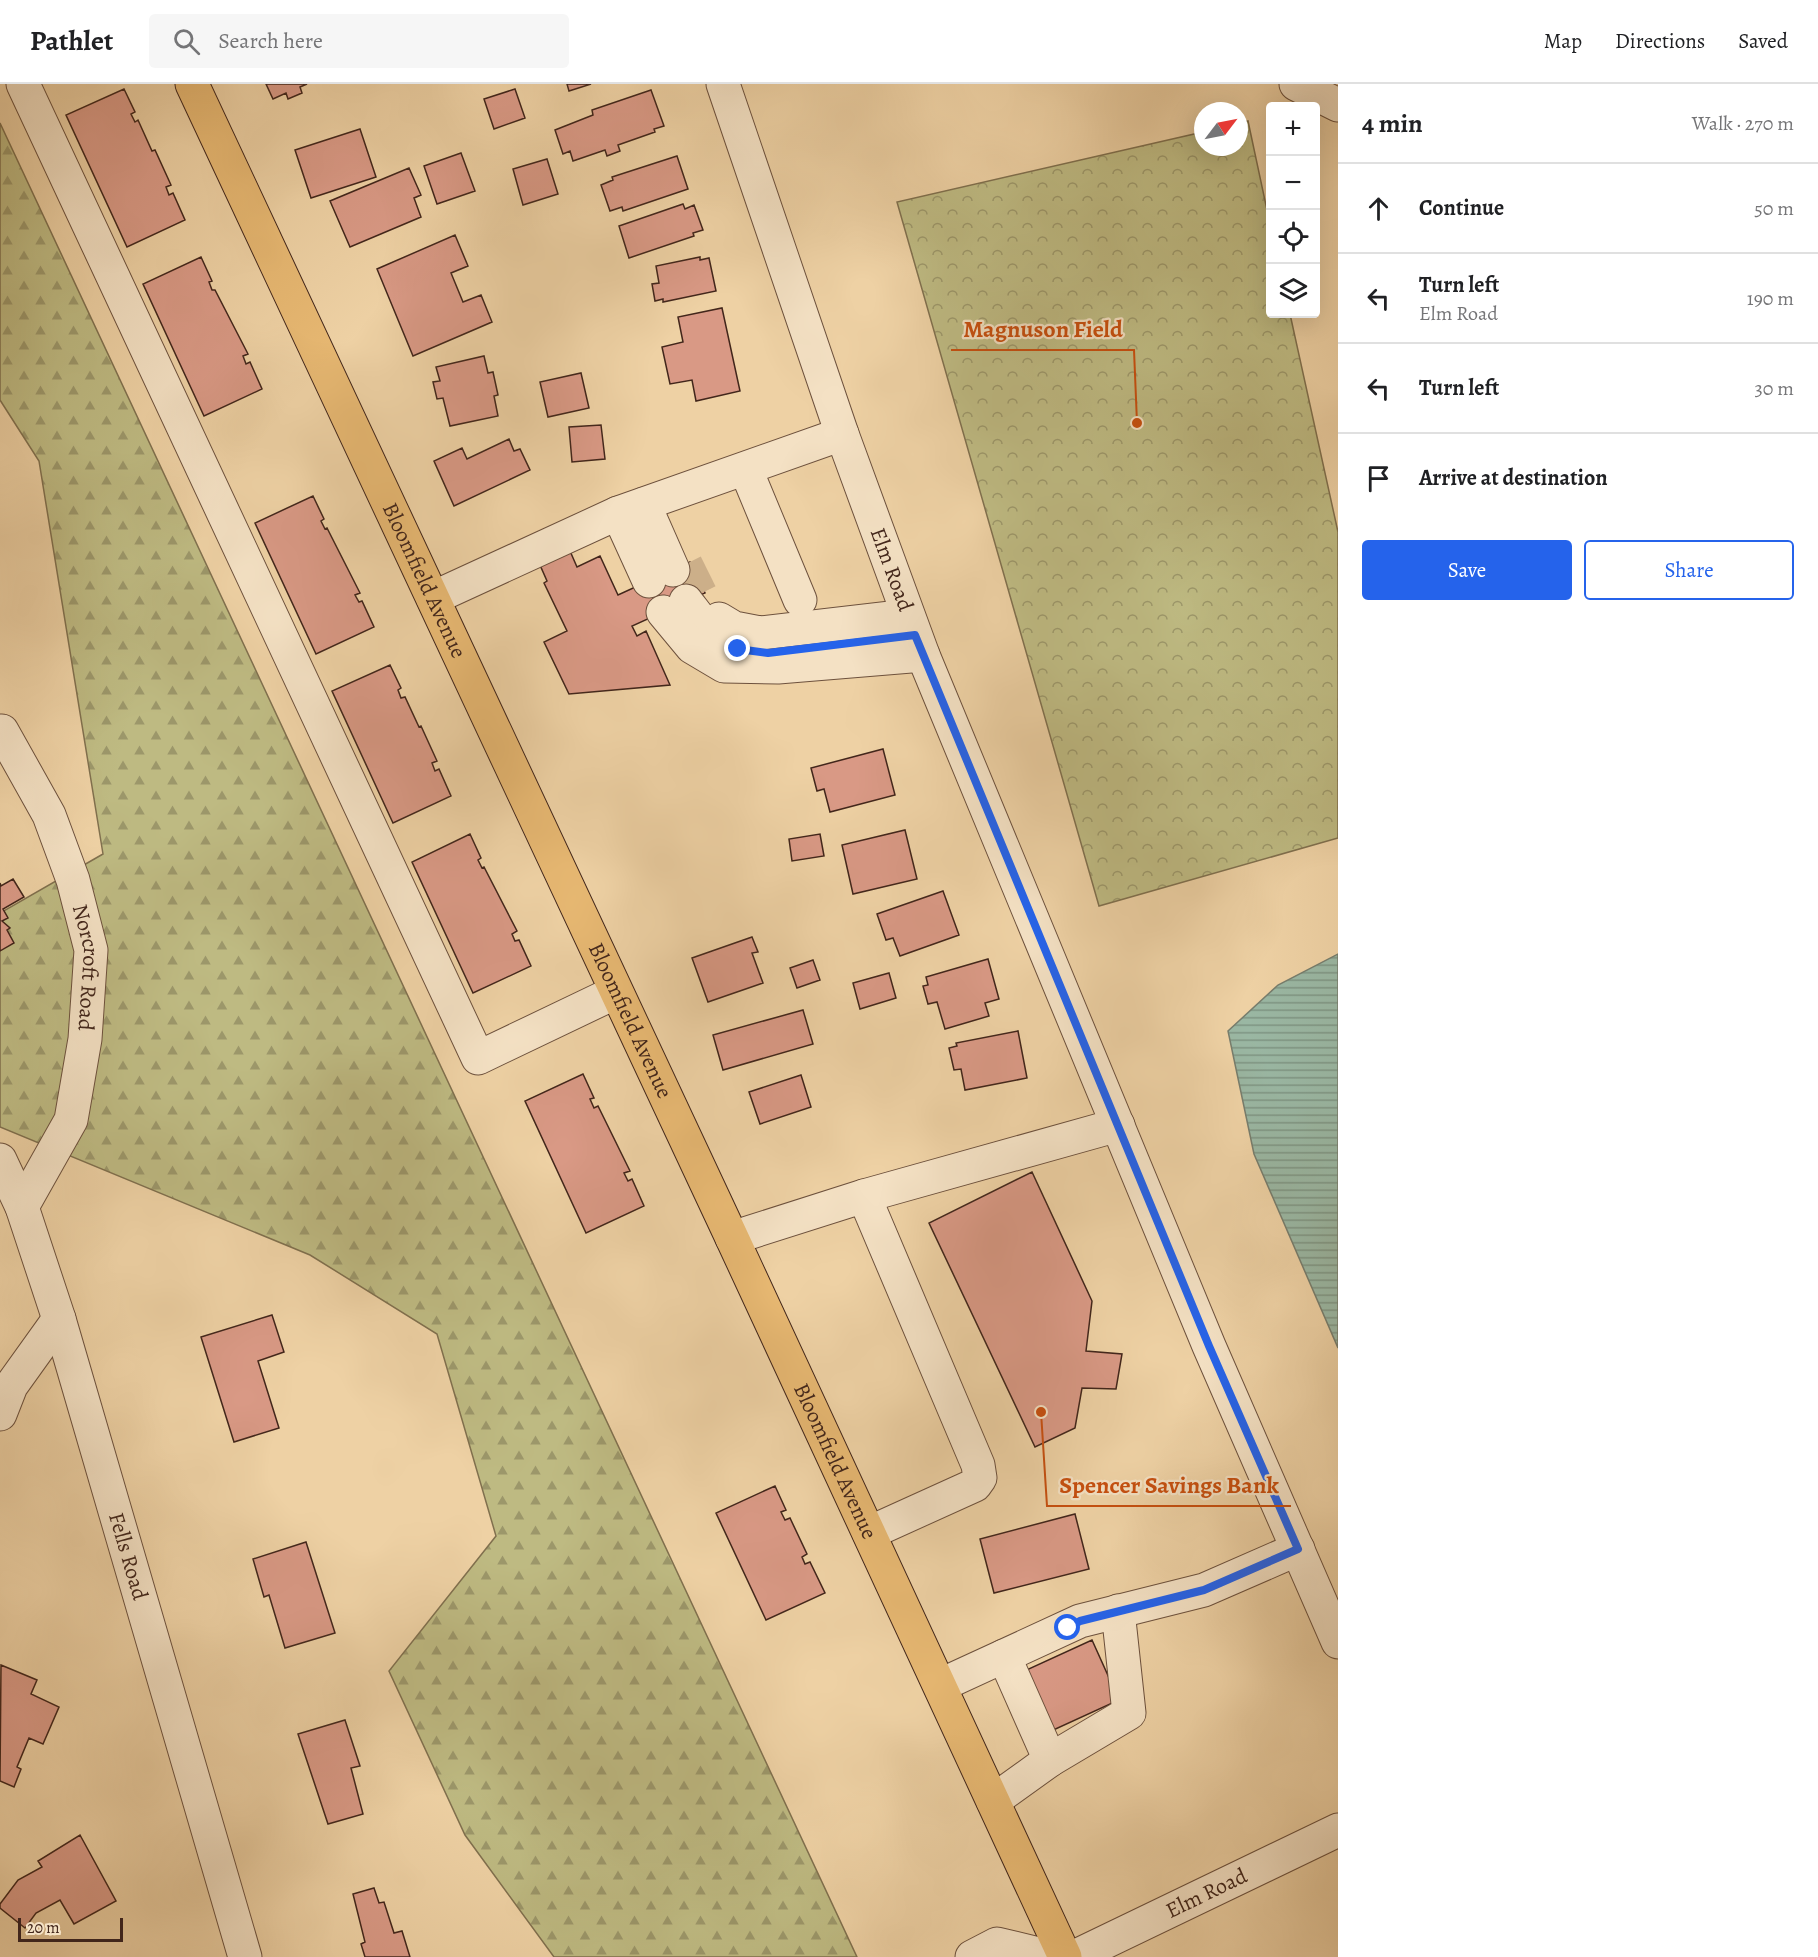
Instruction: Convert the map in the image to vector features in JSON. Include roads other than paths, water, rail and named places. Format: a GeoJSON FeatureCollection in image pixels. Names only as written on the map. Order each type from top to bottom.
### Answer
{"type":"FeatureCollection","features":[{"type":"Feature","properties":{"kind":"main road","name":"Bloomfield Avenue"},"geometry":{"type":"LineString","coordinates":[[192,84],[941,1685],[1065,1957]]}},
{"type":"Feature","properties":{"kind":"street"},"geometry":{"type":"LineString","coordinates":[[23,84],[478,1058],[616,992]]}},
{"type":"Feature","properties":{"kind":"street","name":"Elm Road"},"geometry":{"type":"LineString","coordinates":[[723,84],[842,434],[915,635],[1209,1346],[1338,1642]]}},
{"type":"Feature","properties":{"kind":"street"},"geometry":{"type":"LineString","coordinates":[[1296,84],[1338,105]]}},
{"type":"Feature","properties":{"kind":"street"},"geometry":{"type":"LineString","coordinates":[[433,598],[641,505],[746,470],[842,434]]}},
{"type":"Feature","properties":{"kind":"street"},"geometry":{"type":"LineString","coordinates":[[746,470],[800,600]]}},
{"type":"Feature","properties":{"kind":"street"},"geometry":{"type":"LineString","coordinates":[[641,505],[669,572],[641,505]]}},
{"type":"Feature","properties":{"kind":"street"},"geometry":{"type":"LineString","coordinates":[[683,603],[692,647],[724,666],[778,667],[915,635]]}},
{"type":"Feature","properties":{"kind":"street","name":"Norcroft Road"},"geometry":{"type":"LineString","coordinates":[[2,731],[49,815],[73,880],[91,950],[85,1039],[70,1120],[22,1207]]}},
{"type":"Feature","properties":{"kind":"street"},"geometry":{"type":"LineString","coordinates":[[732,1238],[864,1196],[1118,1125]]}},
{"type":"Feature","properties":{"kind":"street","name":"Fells Road"},"geometry":{"type":"LineString","coordinates":[[0,1160],[22,1207],[59,1319],[245,1957]]}},
{"type":"Feature","properties":{"kind":"street"},"geometry":{"type":"LineString","coordinates":[[864,1196],[978,1466],[981,1478],[975,1485],[869,1533]]}},
{"type":"Feature","properties":{"kind":"street"},"geometry":{"type":"LineString","coordinates":[[0,1414],[11,1386],[59,1319]]}},
{"type":"Feature","properties":{"kind":"street"},"geometry":{"type":"LineString","coordinates":[[941,1685],[1080,1621],[1204,1590],[1298,1549]]}},
{"type":"Feature","properties":{"kind":"street"},"geometry":{"type":"LineString","coordinates":[[993,1801],[1050,1760],[1129,1713],[1118,1611]]}},
{"type":"Feature","properties":{"kind":"street"},"geometry":{"type":"LineString","coordinates":[[1004,1656],[1050,1760]]}},
{"type":"Feature","properties":{"kind":"street","name":"Elm Road"},"geometry":{"type":"LineString","coordinates":[[1074,1957],[1338,1830]]}},
{"type":"Feature","properties":{"kind":"street"},"geometry":{"type":"LineString","coordinates":[[972,1957],[997,1944],[1052,1957]]}},
{"type":"Feature","properties":{"kind":"tunnel"},"geometry":{"type":"LineString","coordinates":[[686,564],[701,594]]}},
{"type":"Feature","properties":{"kind":"place","name":"Magnuson Field"},"geometry":{"type":"Point","coordinates":[1137,423]}},
{"type":"Feature","properties":{"kind":"place","name":"Spencer Savings Bank"},"geometry":{"type":"Point","coordinates":[1041,1412]}}]}
